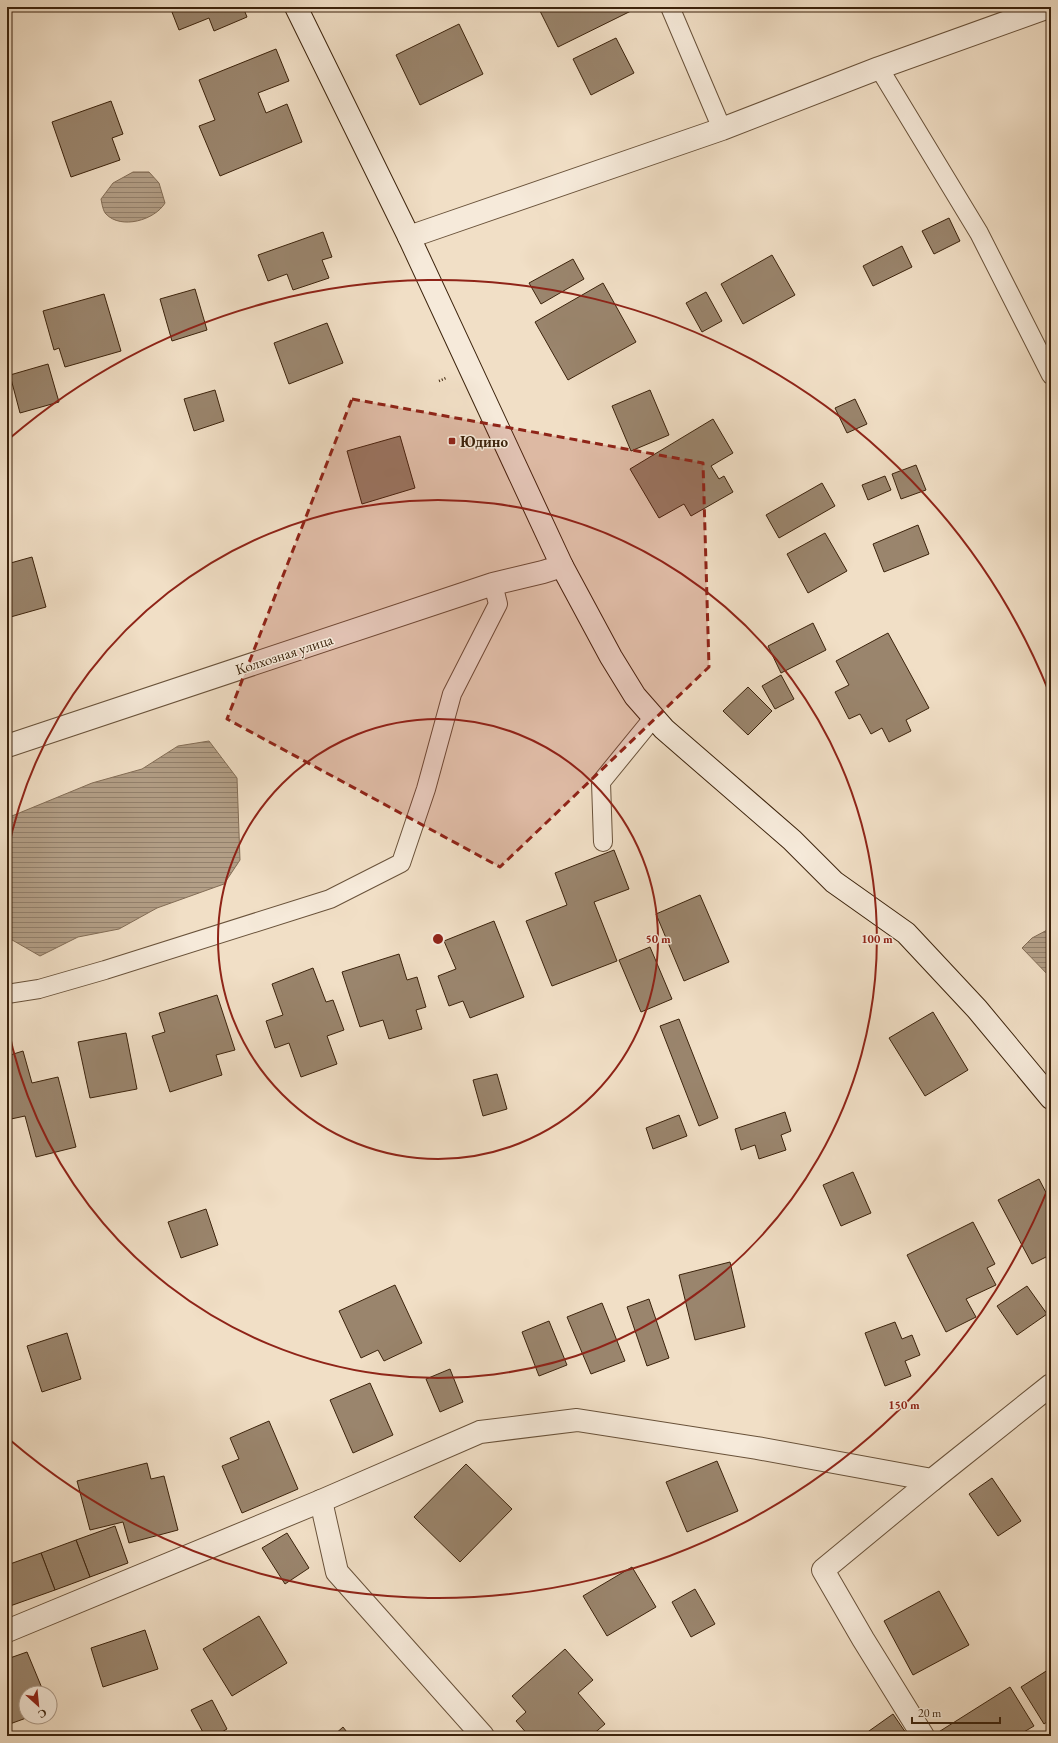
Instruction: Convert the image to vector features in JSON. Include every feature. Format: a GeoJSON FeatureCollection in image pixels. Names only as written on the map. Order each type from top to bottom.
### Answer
{"type":"FeatureCollection","features":[{"type":"Feature","properties":{"kind":"street"},"geometry":{"type":"LineString","coordinates":[[296,7],[409,237],[562,566],[611,657],[636,696],[664,729],[792,840],[834,882],[906,933],[977,1010],[1051,1098]]}},
{"type":"Feature","properties":{"kind":"street"},"geometry":{"type":"LineString","coordinates":[[409,237],[722,129],[879,68],[1049,7]]}},
{"type":"Feature","properties":{"kind":"street","name":"Колхозная улица"},"geometry":{"type":"LineString","coordinates":[[7,746],[492,584],[544,572],[562,566]]}},
{"type":"Feature","properties":{"kind":"street"},"geometry":{"type":"LineString","coordinates":[[923,1736],[863,1639],[824,1570],[932,1480],[1051,1385]]}},
{"type":"Feature","properties":{"kind":"street"},"geometry":{"type":"LineString","coordinates":[[7,1631],[321,1501],[480,1432],[577,1420],[758,1448],[932,1480]]}},
{"type":"Feature","properties":{"kind":"street"},"geometry":{"type":"LineString","coordinates":[[321,1501],[337,1572],[483,1736]]}},
{"type":"Feature","properties":{"kind":"lane"},"geometry":{"type":"LineString","coordinates":[[670,7],[722,129]]}},
{"type":"Feature","properties":{"kind":"lane"},"geometry":{"type":"LineString","coordinates":[[879,68],[980,233],[1051,375]]}},
{"type":"Feature","properties":{"kind":"lane"},"geometry":{"type":"LineString","coordinates":[[7,994],[39,989],[330,899],[401,864],[426,789],[452,694],[498,604],[492,584]]}},
{"type":"Feature","properties":{"kind":"lane"},"geometry":{"type":"LineString","coordinates":[[603,842],[601,782],[654,717]]}},
{"type":"Feature","properties":{"kind":"highlighted area"},"geometry":{"type":"Polygon","coordinates":[[[352,399],[703,463],[709,667],[500,867],[227,719],[352,399]]]}},
{"type":"Feature","properties":{"kind":"shaded area"},"geometry":{"type":"Polygon","coordinates":[[[133,172],[149,172],[159,183],[165,203],[154,214],[137,221],[129,222],[112,219],[105,213],[101,199],[113,183],[133,172]]]}},
{"type":"Feature","properties":{"kind":"shaded area"},"geometry":{"type":"Polygon","coordinates":[[[209,741],[237,778],[240,860],[224,884],[157,908],[119,929],[78,937],[40,956],[7,937],[7,818],[92,783],[142,769],[178,746],[209,741]]]}},
{"type":"Feature","properties":{"kind":"shaded area"},"geometry":{"type":"Polygon","coordinates":[[[1051,928],[1051,978],[1022,948],[1032,938],[1051,928]]]}},
{"type":"Feature","properties":{"kind":"building"},"geometry":{"type":"Polygon","coordinates":[[[170,7],[243,7],[247,17],[214,31],[209,18],[179,30],[170,7]]]}},
{"type":"Feature","properties":{"kind":"building"},"geometry":{"type":"Polygon","coordinates":[[[538,7],[634,7],[635,9],[558,47],[538,7]]]}},
{"type":"Feature","properties":{"kind":"building"},"geometry":{"type":"Polygon","coordinates":[[[459,24],[483,74],[420,105],[396,55],[459,24]]]}},
{"type":"Feature","properties":{"kind":"building"},"geometry":{"type":"Polygon","coordinates":[[[616,38],[634,73],[591,95],[573,59],[616,38]]]}},
{"type":"Feature","properties":{"kind":"building"},"geometry":{"type":"Polygon","coordinates":[[[276,49],[289,81],[258,93],[266,113],[287,104],[302,142],[220,176],[199,126],[215,120],[199,80],[276,49]]]}},
{"type":"Feature","properties":{"kind":"building"},"geometry":{"type":"Polygon","coordinates":[[[111,101],[123,134],[112,138],[120,160],[71,177],[52,122],[111,101]]]}},
{"type":"Feature","properties":{"kind":"building"},"geometry":{"type":"Polygon","coordinates":[[[949,218],[960,241],[934,254],[922,231],[949,218]]]}},
{"type":"Feature","properties":{"kind":"building"},"geometry":{"type":"Polygon","coordinates":[[[323,232],[332,257],[322,260],[329,278],[293,290],[287,274],[268,281],[258,255],[323,232]]]}},
{"type":"Feature","properties":{"kind":"building"},"geometry":{"type":"Polygon","coordinates":[[[902,246],[912,267],[873,286],[863,266],[902,246]]]}},
{"type":"Feature","properties":{"kind":"building"},"geometry":{"type":"Polygon","coordinates":[[[772,255],[795,295],[743,324],[721,284],[772,255]]]}},
{"type":"Feature","properties":{"kind":"building"},"geometry":{"type":"Polygon","coordinates":[[[573,259],[584,279],[541,304],[529,283],[573,259]]]}},
{"type":"Feature","properties":{"kind":"building"},"geometry":{"type":"Polygon","coordinates":[[[603,283],[636,342],[568,380],[535,322],[603,283]]]}},
{"type":"Feature","properties":{"kind":"building"},"geometry":{"type":"Polygon","coordinates":[[[195,289],[207,330],[172,341],[160,299],[195,289]]]}},
{"type":"Feature","properties":{"kind":"building"},"geometry":{"type":"Polygon","coordinates":[[[706,292],[722,321],[702,332],[686,303],[706,292]]]}},
{"type":"Feature","properties":{"kind":"building"},"geometry":{"type":"Polygon","coordinates":[[[104,294],[121,351],[65,367],[59,348],[54,350],[43,311],[104,294]]]}},
{"type":"Feature","properties":{"kind":"building"},"geometry":{"type":"Polygon","coordinates":[[[327,323],[343,363],[289,384],[274,343],[327,323]]]}},
{"type":"Feature","properties":{"kind":"building"},"geometry":{"type":"Polygon","coordinates":[[[48,364],[59,402],[20,413],[10,375],[48,364]]]}},
{"type":"Feature","properties":{"kind":"building"},"geometry":{"type":"Polygon","coordinates":[[[215,390],[224,421],[194,431],[184,399],[215,390]]]}},
{"type":"Feature","properties":{"kind":"building"},"geometry":{"type":"Polygon","coordinates":[[[650,390],[669,435],[631,451],[612,406],[650,390]]]}},
{"type":"Feature","properties":{"kind":"building"},"geometry":{"type":"Polygon","coordinates":[[[855,399],[867,424],[847,433],[835,408],[855,399]]]}},
{"type":"Feature","properties":{"kind":"building"},"geometry":{"type":"Polygon","coordinates":[[[713,419],[733,453],[711,466],[719,479],[724,476],[733,492],[691,516],[684,504],[659,518],[630,469],[713,419]]]}},
{"type":"Feature","properties":{"kind":"building"},"geometry":{"type":"Polygon","coordinates":[[[400,436],[415,488],[362,504],[347,451],[400,436]]]}},
{"type":"Feature","properties":{"kind":"building"},"geometry":{"type":"Polygon","coordinates":[[[916,465],[926,490],[901,499],[892,474],[916,465]]]}},
{"type":"Feature","properties":{"kind":"building"},"geometry":{"type":"Polygon","coordinates":[[[885,476],[891,490],[868,500],[862,485],[885,476]]]}},
{"type":"Feature","properties":{"kind":"building"},"geometry":{"type":"Polygon","coordinates":[[[822,483],[835,506],[779,538],[766,515],[822,483]]]}},
{"type":"Feature","properties":{"kind":"building"},"geometry":{"type":"Polygon","coordinates":[[[918,525],[929,554],[884,572],[873,544],[918,525]]]}},
{"type":"Feature","properties":{"kind":"building"},"geometry":{"type":"Polygon","coordinates":[[[825,533],[847,571],[808,593],[787,554],[825,533]]]}},
{"type":"Feature","properties":{"kind":"building"},"geometry":{"type":"Polygon","coordinates":[[[32,557],[46,607],[7,618],[7,564],[32,557]]]}},
{"type":"Feature","properties":{"kind":"building"},"geometry":{"type":"Polygon","coordinates":[[[813,623],[826,650],[781,673],[768,646],[813,623]]]}},
{"type":"Feature","properties":{"kind":"building"},"geometry":{"type":"Polygon","coordinates":[[[888,633],[929,708],[906,720],[911,731],[889,742],[882,728],[871,734],[860,714],[849,719],[835,692],[849,685],[836,661],[888,633]]]}},
{"type":"Feature","properties":{"kind":"building"},"geometry":{"type":"Polygon","coordinates":[[[781,675],[794,699],[775,709],[762,686],[781,675]]]}},
{"type":"Feature","properties":{"kind":"building"},"geometry":{"type":"Polygon","coordinates":[[[748,687],[772,711],[748,735],[723,711],[748,687]]]}},
{"type":"Feature","properties":{"kind":"building"},"geometry":{"type":"Polygon","coordinates":[[[614,850],[629,889],[594,902],[617,961],[552,986],[526,921],[567,905],[555,873],[614,850]]]}},
{"type":"Feature","properties":{"kind":"building"},"geometry":{"type":"Polygon","coordinates":[[[700,895],[729,962],[684,981],[656,914],[700,895]]]}},
{"type":"Feature","properties":{"kind":"building"},"geometry":{"type":"Polygon","coordinates":[[[494,921],[524,997],[470,1018],[463,1001],[449,1006],[438,976],[456,969],[444,941],[494,921]]]}},
{"type":"Feature","properties":{"kind":"building"},"geometry":{"type":"Polygon","coordinates":[[[650,947],[672,999],[641,1012],[619,960],[650,947]]]}},
{"type":"Feature","properties":{"kind":"building"},"geometry":{"type":"Polygon","coordinates":[[[399,954],[407,980],[417,977],[426,1007],[416,1010],[422,1029],[389,1039],[383,1020],[360,1027],[342,972],[399,954]]]}},
{"type":"Feature","properties":{"kind":"building"},"geometry":{"type":"Polygon","coordinates":[[[313,968],[326,1002],[333,1000],[344,1030],[327,1036],[337,1064],[301,1077],[289,1043],[275,1048],[266,1021],[283,1015],[272,984],[313,968]]]}},
{"type":"Feature","properties":{"kind":"building"},"geometry":{"type":"Polygon","coordinates":[[[217,995],[235,1050],[216,1055],[222,1075],[170,1092],[152,1036],[165,1032],[159,1013],[217,995]]]}},
{"type":"Feature","properties":{"kind":"building"},"geometry":{"type":"Polygon","coordinates":[[[933,1012],[968,1070],[925,1096],[889,1038],[933,1012]]]}},
{"type":"Feature","properties":{"kind":"building"},"geometry":{"type":"Polygon","coordinates":[[[679,1019],[718,1118],[699,1126],[660,1026],[679,1019]]]}},
{"type":"Feature","properties":{"kind":"building"},"geometry":{"type":"Polygon","coordinates":[[[126,1033],[137,1089],[90,1098],[78,1042],[126,1033]]]}},
{"type":"Feature","properties":{"kind":"building"},"geometry":{"type":"Polygon","coordinates":[[[23,1051],[32,1083],[58,1077],[76,1147],[36,1157],[25,1116],[11,1119],[7,1105],[7,1056],[23,1051]]]}},
{"type":"Feature","properties":{"kind":"building"},"geometry":{"type":"Polygon","coordinates":[[[497,1074],[507,1109],[483,1116],[473,1080],[497,1074]]]}},
{"type":"Feature","properties":{"kind":"building"},"geometry":{"type":"Polygon","coordinates":[[[785,1112],[791,1131],[781,1135],[786,1150],[759,1159],[755,1145],[741,1150],[735,1129],[785,1112]]]}},
{"type":"Feature","properties":{"kind":"building"},"geometry":{"type":"Polygon","coordinates":[[[679,1115],[687,1136],[653,1149],[646,1128],[679,1115]]]}},
{"type":"Feature","properties":{"kind":"building"},"geometry":{"type":"Polygon","coordinates":[[[853,1172],[871,1213],[841,1226],[823,1185],[853,1172]]]}},
{"type":"Feature","properties":{"kind":"building"},"geometry":{"type":"Polygon","coordinates":[[[1039,1179],[1051,1202],[1051,1257],[1050,1255],[1032,1264],[998,1200],[1039,1179]]]}},
{"type":"Feature","properties":{"kind":"building"},"geometry":{"type":"Polygon","coordinates":[[[206,1209],[218,1245],[181,1258],[168,1222],[206,1209]]]}},
{"type":"Feature","properties":{"kind":"building"},"geometry":{"type":"Polygon","coordinates":[[[973,1222],[995,1264],[987,1268],[996,1285],[966,1299],[976,1317],[946,1332],[907,1255],[973,1222]]]}},
{"type":"Feature","properties":{"kind":"building"},"geometry":{"type":"Polygon","coordinates":[[[730,1262],[745,1327],[695,1340],[679,1275],[730,1262]]]}},
{"type":"Feature","properties":{"kind":"building"},"geometry":{"type":"Polygon","coordinates":[[[395,1285],[422,1343],[384,1361],[378,1350],[361,1358],[339,1311],[395,1285]]]}},
{"type":"Feature","properties":{"kind":"building"},"geometry":{"type":"Polygon","coordinates":[[[1027,1286],[1047,1314],[1017,1335],[997,1306],[1027,1286]]]}},
{"type":"Feature","properties":{"kind":"building"},"geometry":{"type":"Polygon","coordinates":[[[649,1299],[669,1358],[647,1366],[627,1307],[649,1299]]]}},
{"type":"Feature","properties":{"kind":"building"},"geometry":{"type":"Polygon","coordinates":[[[602,1303],[625,1361],[591,1374],[567,1317],[602,1303]]]}},
{"type":"Feature","properties":{"kind":"building"},"geometry":{"type":"Polygon","coordinates":[[[549,1321],[567,1365],[539,1376],[522,1332],[549,1321]]]}},
{"type":"Feature","properties":{"kind":"building"},"geometry":{"type":"Polygon","coordinates":[[[895,1322],[902,1339],[912,1335],[920,1355],[905,1361],[911,1376],[885,1386],[865,1333],[895,1322]]]}},
{"type":"Feature","properties":{"kind":"building"},"geometry":{"type":"Polygon","coordinates":[[[67,1333],[81,1379],[42,1392],[27,1346],[67,1333]]]}},
{"type":"Feature","properties":{"kind":"building"},"geometry":{"type":"Polygon","coordinates":[[[450,1369],[463,1402],[440,1412],[426,1379],[450,1369]]]}},
{"type":"Feature","properties":{"kind":"building"},"geometry":{"type":"Polygon","coordinates":[[[370,1383],[393,1435],[353,1453],[330,1400],[370,1383]]]}},
{"type":"Feature","properties":{"kind":"building"},"geometry":{"type":"Polygon","coordinates":[[[269,1421],[298,1489],[242,1513],[222,1466],[239,1459],[230,1438],[269,1421]]]}},
{"type":"Feature","properties":{"kind":"building"},"geometry":{"type":"Polygon","coordinates":[[[717,1461],[738,1511],[687,1532],[666,1482],[717,1461]]]}},
{"type":"Feature","properties":{"kind":"building"},"geometry":{"type":"Polygon","coordinates":[[[147,1463],[151,1479],[164,1476],[178,1530],[129,1543],[123,1522],[90,1530],[77,1481],[147,1463]]]}},
{"type":"Feature","properties":{"kind":"building"},"geometry":{"type":"Polygon","coordinates":[[[466,1464],[512,1509],[460,1562],[414,1517],[466,1464]]]}},
{"type":"Feature","properties":{"kind":"building"},"geometry":{"type":"Polygon","coordinates":[[[992,1478],[1021,1521],[998,1536],[969,1494],[992,1478]]]}},
{"type":"Feature","properties":{"kind":"building"},"geometry":{"type":"Polygon","coordinates":[[[115,1526],[128,1563],[90,1577],[76,1540],[115,1526]]]}},
{"type":"Feature","properties":{"kind":"building"},"geometry":{"type":"Polygon","coordinates":[[[287,1533],[309,1568],[285,1584],[262,1548],[287,1533]]]}},
{"type":"Feature","properties":{"kind":"building"},"geometry":{"type":"Polygon","coordinates":[[[76,1540],[90,1577],[55,1590],[41,1553],[76,1540]]]}},
{"type":"Feature","properties":{"kind":"building"},"geometry":{"type":"Polygon","coordinates":[[[41,1553],[55,1590],[10,1606],[7,1599],[7,1565],[41,1553]]]}},
{"type":"Feature","properties":{"kind":"building"},"geometry":{"type":"Polygon","coordinates":[[[632,1567],[656,1607],[607,1636],[583,1596],[632,1567]]]}},
{"type":"Feature","properties":{"kind":"building"},"geometry":{"type":"Polygon","coordinates":[[[695,1589],[715,1624],[691,1637],[672,1602],[695,1589]]]}},
{"type":"Feature","properties":{"kind":"building"},"geometry":{"type":"Polygon","coordinates":[[[939,1591],[969,1645],[913,1675],[884,1621],[939,1591]]]}},
{"type":"Feature","properties":{"kind":"building"},"geometry":{"type":"Polygon","coordinates":[[[259,1616],[287,1663],[232,1696],[203,1649],[259,1616]]]}},
{"type":"Feature","properties":{"kind":"building"},"geometry":{"type":"Polygon","coordinates":[[[145,1630],[158,1669],[103,1687],[91,1648],[145,1630]]]}},
{"type":"Feature","properties":{"kind":"building"},"geometry":{"type":"Polygon","coordinates":[[[565,1649],[593,1680],[578,1693],[605,1724],[591,1736],[529,1736],[516,1721],[526,1712],[512,1696],[565,1649]]]}},
{"type":"Feature","properties":{"kind":"building"},"geometry":{"type":"Polygon","coordinates":[[[27,1652],[41,1685],[18,1685],[18,1721],[7,1725],[7,1659],[27,1652]]]}},
{"type":"Feature","properties":{"kind":"building"},"geometry":{"type":"Polygon","coordinates":[[[1051,1668],[1051,1719],[1044,1724],[1021,1687],[1051,1668]]]}},
{"type":"Feature","properties":{"kind":"building"},"geometry":{"type":"Polygon","coordinates":[[[1010,1687],[1034,1726],[1017,1736],[939,1736],[937,1733],[1010,1687]]]}},
{"type":"Feature","properties":{"kind":"building"},"geometry":{"type":"Polygon","coordinates":[[[212,1700],[227,1729],[215,1736],[205,1736],[191,1710],[212,1700]]]}},
{"type":"Feature","properties":{"kind":"building"},"geometry":{"type":"Polygon","coordinates":[[[893,1714],[908,1736],[862,1736],[893,1714]]]}},
{"type":"Feature","properties":{"kind":"building"},"geometry":{"type":"Polygon","coordinates":[[[343,1727],[350,1736],[333,1736],[343,1727]]]}},
{"type":"Feature","properties":{"kind":"place","name":"Юдино"},"geometry":{"type":"Point","coordinates":[452,441]}}]}
